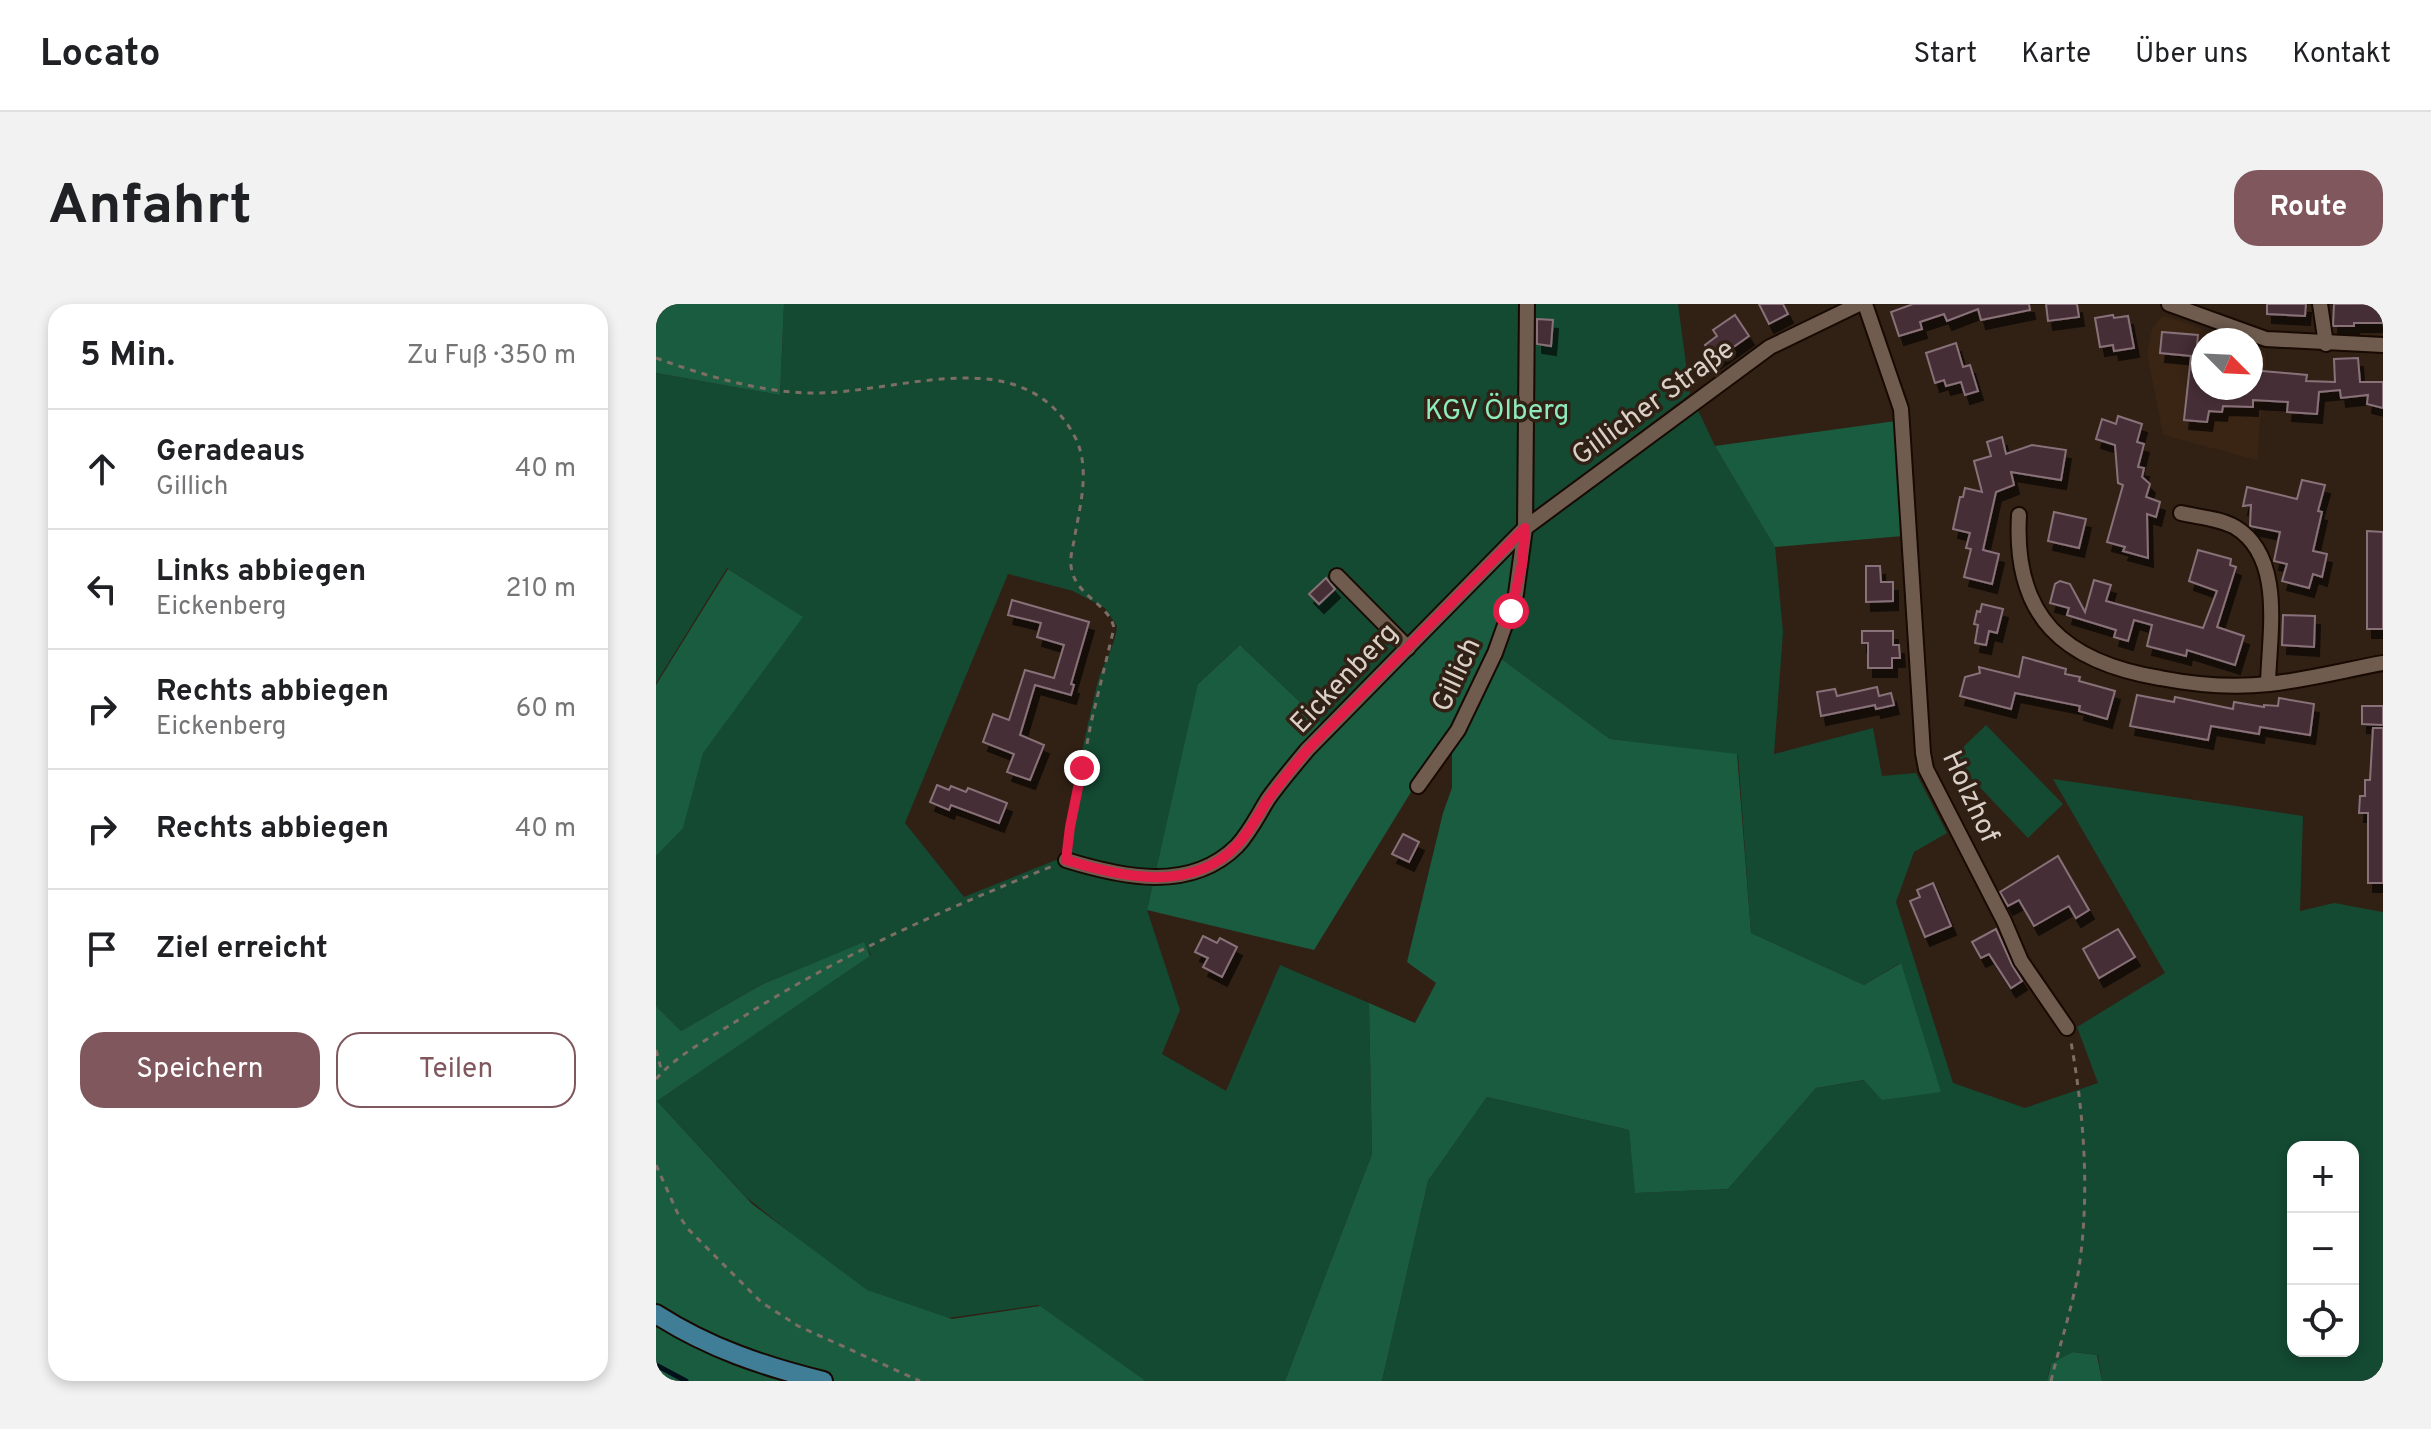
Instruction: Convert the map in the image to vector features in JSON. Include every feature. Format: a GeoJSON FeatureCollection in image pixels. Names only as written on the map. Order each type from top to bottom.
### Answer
{"type":"FeatureCollection","features":[{"type":"Feature","properties":{"kind":"main road"},"geometry":{"type":"LineString","coordinates":[[656,1314],[741,1358],[823,1381]]}},
{"type":"Feature","properties":{"kind":"street","name":"Gillich"},"geometry":{"type":"LineString","coordinates":[[1418,786],[1458,730],[1505,628],[1516,594],[1525,528],[1527,304]]}},
{"type":"Feature","properties":{"kind":"street","name":"Gillicher Straße"},"geometry":{"type":"LineString","coordinates":[[1525,528],[1770,347],[1859,304]]}},
{"type":"Feature","properties":{"kind":"street","name":"Holzhof"},"geometry":{"type":"LineString","coordinates":[[1865,304],[1901,409],[1921,735],[1926,769],[2004,921],[2021,961],[2067,1028]]}},
{"type":"Feature","properties":{"kind":"street"},"geometry":{"type":"LineString","coordinates":[[2169,304],[2266,339],[2383,345]]}},
{"type":"Feature","properties":{"kind":"street"},"geometry":{"type":"LineString","coordinates":[[2320,304],[2326,344]]}},
{"type":"Feature","properties":{"kind":"street"},"geometry":{"type":"LineString","coordinates":[[2181,513],[2237,528],[2261,553],[2269,580],[2268,684]]}},
{"type":"Feature","properties":{"kind":"street"},"geometry":{"type":"LineString","coordinates":[[2019,515],[2018,542],[2027,587],[2036,607],[2051,628],[2074,650],[2090,659],[2133,674],[2223,686],[2268,684],[2383,663]]}},
{"type":"Feature","properties":{"kind":"street","name":"Eickenberg"},"geometry":{"type":"LineString","coordinates":[[1066,860],[1102,871],[1146,878],[1194,871],[1223,857],[1246,835],[1286,775],[1307,750],[1525,528]]}},
{"type":"Feature","properties":{"kind":"street"},"geometry":{"type":"LineString","coordinates":[[1337,576],[1408,648]]}},
{"type":"Feature","properties":{"kind":"path"},"geometry":{"type":"LineString","coordinates":[[656,358],[780,392],[862,391],[966,378],[1011,382],[1032,390],[1046,400],[1076,440],[1083,468],[1083,485],[1071,570],[1078,587],[1106,612],[1114,628],[1070,827],[1066,860],[944,909],[858,950],[787,989],[656,1079]]}},
{"type":"Feature","properties":{"kind":"path"},"geometry":{"type":"LineString","coordinates":[[2051,1381],[2073,1295],[2082,1242],[2082,1104],[2067,1028]]}},
{"type":"Feature","properties":{"kind":"path"},"geometry":{"type":"LineString","coordinates":[[656,1050],[662,1072]]}},
{"type":"Feature","properties":{"kind":"path"},"geometry":{"type":"LineString","coordinates":[[656,1165],[688,1229],[761,1302],[798,1326],[920,1381]]}},
{"type":"Feature","properties":{"kind":"shaded area"},"geometry":{"type":"Polygon","coordinates":[[[2165,316],[2198,328],[2191,328],[2191,400],[2262,400],[2257,460],[2163,435],[2147,353],[2152,329],[2165,316]]]}},
{"type":"Feature","properties":{"kind":"shaded area"},"geometry":{"type":"Polygon","coordinates":[[[2263,351],[2266,352],[2263,388],[2263,351]]]}},
{"type":"Feature","properties":{"kind":"green space"},"geometry":{"type":"Polygon","coordinates":[[[656,304],[784,304],[780,395],[656,373],[656,304]]]}},
{"type":"Feature","properties":{"kind":"green space","name":"KGV Ölberg"},"geometry":{"type":"Polygon","coordinates":[[[784,304],[1678,304],[1690,394],[1525,519],[1325,726],[1240,645],[1199,683],[1147,910],[1180,1010],[1162,1054],[1226,1091],[1280,965],[1369,1003],[1372,1154],[1285,1381],[1146,1381],[1038,1305],[948,1318],[862,1291],[746,1197],[657,1101],[871,955],[863,943],[761,985],[681,1031],[656,1006],[656,855],[702,753],[802,617],[727,568],[656,683],[656,373],[780,395],[784,304]],[[1008,574],[905,823],[964,897],[1061,858],[1097,685],[1117,626],[1105,608],[1073,591],[1008,574]]]}},
{"type":"Feature","properties":{"kind":"green space"},"geometry":{"type":"Polygon","coordinates":[[[1696,406],[1715,446],[1775,546],[1783,632],[1774,754],[1873,728],[1882,776],[1916,773],[1947,833],[1914,852],[1896,902],[1953,1083],[2025,1108],[2098,1083],[2077,1027],[2165,973],[2053,779],[2303,816],[2300,911],[2334,903],[2383,912],[2383,1381],[2102,1381],[2098,1355],[2072,1352],[2050,1365],[2047,1381],[1382,1381],[1428,1181],[1487,1097],[1629,1130],[1636,1193],[1728,1189],[1816,1088],[1865,1080],[1900,963],[1864,985],[1751,933],[1738,755],[1610,739],[1499,657],[1528,537],[1696,406]]]}},
{"type":"Feature","properties":{"kind":"green space"},"geometry":{"type":"Polygon","coordinates":[[[1896,421],[1903,536],[1775,547],[1715,446],[1896,421]]]}},
{"type":"Feature","properties":{"kind":"green space"},"geometry":{"type":"Polygon","coordinates":[[[1517,545],[1499,657],[1610,739],[1737,754],[1751,933],[1864,985],[1901,963],[1941,1092],[1882,1100],[1864,1080],[1816,1088],[1728,1189],[1635,1193],[1629,1130],[1487,1097],[1428,1181],[1382,1381],[1285,1381],[1372,1154],[1369,1003],[1415,1023],[1436,983],[1407,962],[1443,813],[1452,788],[1452,739],[1419,779],[1314,950],[1147,910],[1198,684],[1240,645],[1325,726],[1517,545]]]}},
{"type":"Feature","properties":{"kind":"green space"},"geometry":{"type":"Polygon","coordinates":[[[728,569],[803,617],[703,753],[683,828],[656,856],[656,685],[728,569]]]}},
{"type":"Feature","properties":{"kind":"green space"},"geometry":{"type":"Polygon","coordinates":[[[1986,725],[2063,804],[2028,838],[1952,758],[1986,725]]]}},
{"type":"Feature","properties":{"kind":"green space"},"geometry":{"type":"Polygon","coordinates":[[[864,942],[870,956],[657,1101],[752,1204],[867,1290],[952,1319],[1040,1306],[1146,1381],[656,1381],[656,1006],[681,1031],[761,985],[864,942]]]}},
{"type":"Feature","properties":{"kind":"green space"},"geometry":{"type":"Polygon","coordinates":[[[2072,1352],[2097,1355],[2102,1381],[2047,1381],[2051,1364],[2072,1352]]]}},
{"type":"Feature","properties":{"kind":"building"},"geometry":{"type":"Polygon","coordinates":[[[1759,304],[1783,304],[1788,314],[1769,324],[1759,304]]]}},
{"type":"Feature","properties":{"kind":"building"},"geometry":{"type":"Polygon","coordinates":[[[1913,304],[2029,304],[2030,310],[1981,320],[1978,309],[1947,321],[1944,314],[1920,322],[1922,329],[1899,336],[1891,312],[1913,304]]]}},
{"type":"Feature","properties":{"kind":"building"},"geometry":{"type":"Polygon","coordinates":[[[2046,304],[2077,304],[2079,317],[2048,321],[2046,304]]]}},
{"type":"Feature","properties":{"kind":"building"},"geometry":{"type":"Polygon","coordinates":[[[2267,304],[2306,304],[2305,316],[2267,314],[2267,304]]]}},
{"type":"Feature","properties":{"kind":"building"},"geometry":{"type":"Polygon","coordinates":[[[2334,304],[2383,304],[2383,323],[2333,326],[2334,304]]]}},
{"type":"Feature","properties":{"kind":"building"},"geometry":{"type":"Polygon","coordinates":[[[1735,315],[1749,336],[1715,360],[1705,345],[1717,336],[1713,330],[1735,315]]]}},
{"type":"Feature","properties":{"kind":"building"},"geometry":{"type":"Polygon","coordinates":[[[2113,315],[2114,318],[2128,316],[2134,348],[2114,351],[2113,345],[2100,347],[2095,318],[2113,315]]]}},
{"type":"Feature","properties":{"kind":"building"},"geometry":{"type":"Polygon","coordinates":[[[1537,319],[1553,320],[1551,346],[1537,344],[1537,319]]]}},
{"type":"Feature","properties":{"kind":"building"},"geometry":{"type":"Polygon","coordinates":[[[2162,332],[2191,334],[2191,356],[2160,353],[2162,332]]]}},
{"type":"Feature","properties":{"kind":"building"},"geometry":{"type":"Polygon","coordinates":[[[1956,343],[1963,367],[1970,365],[1978,391],[1965,395],[1961,382],[1946,386],[1944,380],[1935,383],[1926,353],[1956,343]]]}},
{"type":"Feature","properties":{"kind":"building"},"geometry":{"type":"Polygon","coordinates":[[[2191,356],[2191,400],[2253,400],[2253,407],[2223,406],[2222,412],[2209,411],[2207,422],[2184,420],[2191,356]]]}},
{"type":"Feature","properties":{"kind":"building"},"geometry":{"type":"Polygon","coordinates":[[[2358,358],[2360,382],[2383,382],[2383,408],[2367,404],[2368,395],[2341,398],[2340,390],[2319,392],[2317,414],[2287,412],[2288,402],[2253,400],[2263,400],[2263,371],[2307,375],[2306,381],[2335,382],[2334,359],[2358,358]]]}},
{"type":"Feature","properties":{"kind":"building"},"geometry":{"type":"Polygon","coordinates":[[[2118,416],[2142,424],[2137,442],[2144,444],[2138,467],[2144,468],[2142,477],[2150,484],[2146,497],[2160,502],[2156,517],[2147,514],[2148,558],[2123,551],[2125,547],[2107,542],[2123,485],[2118,483],[2115,445],[2096,439],[2102,419],[2116,424],[2118,416]]]}},
{"type":"Feature","properties":{"kind":"building"},"geometry":{"type":"Polygon","coordinates":[[[2002,437],[2006,454],[2032,445],[2066,450],[2061,480],[2011,472],[2014,485],[1996,492],[1983,550],[1999,554],[1992,584],[1964,577],[1971,549],[1966,548],[1970,533],[1953,529],[1965,488],[1982,492],[1974,461],[1991,456],[1987,442],[2002,437]]]}},
{"type":"Feature","properties":{"kind":"building"},"geometry":{"type":"Polygon","coordinates":[[[2302,480],[2325,485],[2313,551],[2327,554],[2322,577],[2313,574],[2309,588],[2282,581],[2287,564],[2274,561],[2280,532],[2250,526],[2251,505],[2243,506],[2247,487],[2297,499],[2302,480]]]}},
{"type":"Feature","properties":{"kind":"building"},"geometry":{"type":"Polygon","coordinates":[[[2054,512],[2086,519],[2079,548],[2048,541],[2054,512]]]}},
{"type":"Feature","properties":{"kind":"building"},"geometry":{"type":"Polygon","coordinates":[[[2367,531],[2383,532],[2383,629],[2367,629],[2367,531]]]}},
{"type":"Feature","properties":{"kind":"building"},"geometry":{"type":"Polygon","coordinates":[[[2198,550],[2231,559],[2230,565],[2236,567],[2217,627],[2244,636],[2235,665],[2187,650],[2186,656],[2147,646],[2152,625],[2134,620],[2128,641],[2114,637],[2116,630],[2067,615],[2069,608],[2050,603],[2055,584],[2060,581],[2070,584],[2085,612],[2094,580],[2111,585],[2106,601],[2203,628],[2217,591],[2189,581],[2198,550]]]}},
{"type":"Feature","properties":{"kind":"building"},"geometry":{"type":"Polygon","coordinates":[[[1866,566],[1880,566],[1881,582],[1893,582],[1893,601],[1866,602],[1866,566]]]}},
{"type":"Feature","properties":{"kind":"building"},"geometry":{"type":"Polygon","coordinates":[[[1326,578],[1335,589],[1319,604],[1309,594],[1326,578]]]}},
{"type":"Feature","properties":{"kind":"building"},"geometry":{"type":"Polygon","coordinates":[[[1012,600],[1089,622],[1071,684],[1074,685],[1071,695],[1035,685],[1020,735],[1044,745],[1030,780],[1007,772],[1014,754],[983,742],[993,714],[1009,720],[1025,670],[1054,678],[1064,645],[1037,637],[1041,623],[1008,615],[1012,600]]]}},
{"type":"Feature","properties":{"kind":"building"},"geometry":{"type":"Polygon","coordinates":[[[1982,604],[2003,609],[1997,633],[1989,631],[1986,645],[1975,643],[1978,625],[1974,624],[1982,604]]]}},
{"type":"Feature","properties":{"kind":"building"},"geometry":{"type":"Polygon","coordinates":[[[2283,615],[2315,616],[2314,647],[2282,645],[2283,615]]]}},
{"type":"Feature","properties":{"kind":"building"},"geometry":{"type":"Polygon","coordinates":[[[1862,631],[1893,631],[1893,645],[1899,645],[1900,658],[1892,658],[1892,668],[1868,668],[1868,643],[1862,643],[1862,631]]]}},
{"type":"Feature","properties":{"kind":"building"},"geometry":{"type":"Polygon","coordinates":[[[2023,657],[2066,669],[2065,674],[2080,677],[2079,681],[2115,691],[2107,719],[2079,711],[2080,706],[2015,693],[2011,709],[1960,696],[1965,677],[1980,673],[1979,667],[2019,677],[2023,657]]]}},
{"type":"Feature","properties":{"kind":"building"},"geometry":{"type":"Polygon","coordinates":[[[1877,687],[1879,696],[1891,693],[1894,705],[1876,709],[1875,705],[1821,716],[1817,692],[1835,689],[1837,696],[1877,687]]]}},
{"type":"Feature","properties":{"kind":"building"},"geometry":{"type":"Polygon","coordinates":[[[2137,695],[2174,702],[2175,697],[2233,709],[2234,702],[2278,706],[2279,698],[2314,704],[2310,735],[2260,727],[2259,734],[2211,726],[2208,740],[2130,726],[2137,695]]]}},
{"type":"Feature","properties":{"kind":"building"},"geometry":{"type":"Polygon","coordinates":[[[2362,706],[2383,706],[2383,725],[2362,724],[2362,706]]]}},
{"type":"Feature","properties":{"kind":"building"},"geometry":{"type":"Polygon","coordinates":[[[2373,728],[2383,728],[2383,883],[2368,883],[2368,813],[2359,813],[2360,796],[2365,796],[2365,780],[2370,780],[2373,728]]]}},
{"type":"Feature","properties":{"kind":"building"},"geometry":{"type":"Polygon","coordinates":[[[937,785],[966,792],[968,788],[1007,803],[999,823],[951,805],[949,810],[930,802],[937,785]]]}},
{"type":"Feature","properties":{"kind":"building"},"geometry":{"type":"Polygon","coordinates":[[[1403,834],[1419,842],[1409,862],[1392,854],[1403,834]]]}},
{"type":"Feature","properties":{"kind":"building"},"geometry":{"type":"Polygon","coordinates":[[[2058,856],[2089,910],[2076,918],[2069,906],[2034,926],[2019,900],[2008,906],[2000,892],[2058,856]]]}},
{"type":"Feature","properties":{"kind":"building"},"geometry":{"type":"Polygon","coordinates":[[[1933,883],[1951,926],[1925,937],[1910,901],[1920,897],[1917,890],[1933,883]]]}},
{"type":"Feature","properties":{"kind":"building"},"geometry":{"type":"Polygon","coordinates":[[[1996,929],[2022,981],[2011,988],[1989,954],[1981,958],[1972,942],[1996,929]]]}},
{"type":"Feature","properties":{"kind":"building"},"geometry":{"type":"Polygon","coordinates":[[[2118,929],[2135,957],[2099,978],[2083,949],[2118,929]]]}},
{"type":"Feature","properties":{"kind":"building"},"geometry":{"type":"Polygon","coordinates":[[[1203,936],[1217,943],[1220,938],[1237,947],[1222,977],[1203,967],[1208,958],[1195,952],[1203,936]]]}},
{"type":"Feature","properties":{"kind":"waterway"},"geometry":{"type":"LineString","coordinates":[[656,1365],[686,1381]]}},
{"type":"Feature","properties":{"kind":"route"},"geometry":{"type":"LineString","coordinates":[[1082,768],[1066,860],[1136,878],[1160,878],[1194,871],[1223,857],[1235,847],[1307,750],[1525,528],[1522,564],[1511,611]]}}]}
